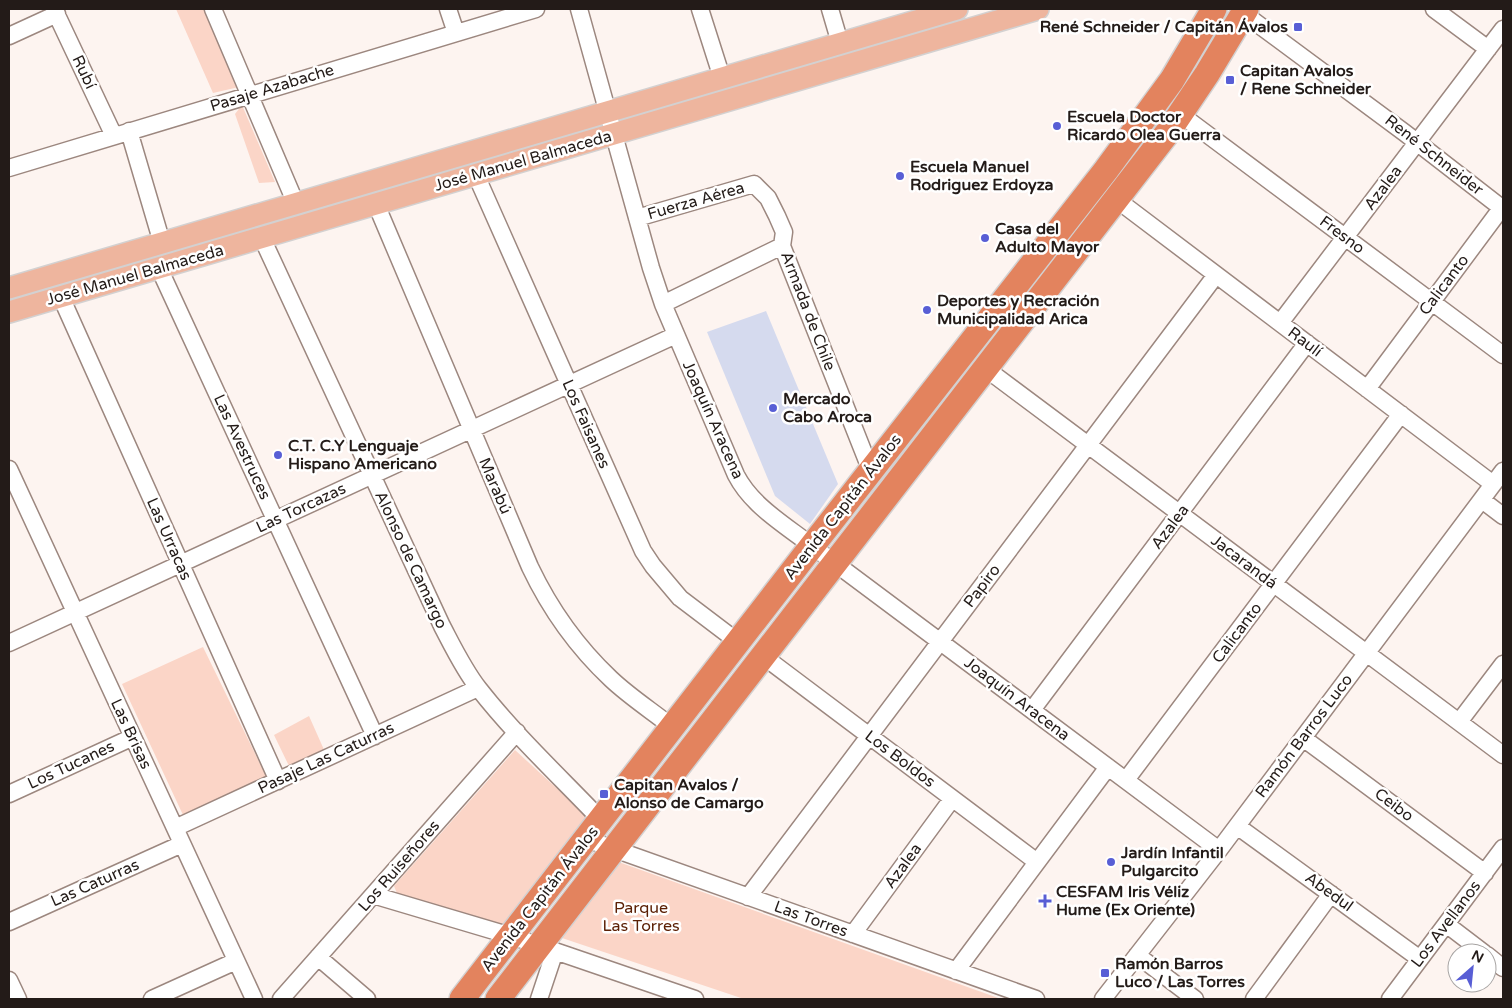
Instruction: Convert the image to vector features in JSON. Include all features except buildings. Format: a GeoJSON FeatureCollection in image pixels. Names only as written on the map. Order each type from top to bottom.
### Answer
{"type":"FeatureCollection","features":[{"type":"Feature","properties":{"kind":"highway","name":"Avenida Capitán Ávalos"},"geometry":{"type":"LineString","coordinates":[[462,999],[812,546],[1106,170],[1181,66],[1214,9]]}},
{"type":"Feature","properties":{"kind":"highway","name":"Avenida Capitán Ávalos"},"geometry":{"type":"LineString","coordinates":[[498,999],[547,949],[614,849],[1180,114],[1207,74],[1238,10]]}},
{"type":"Feature","properties":{"kind":"main road","name":"José Manuel Balmaceda"},"geometry":{"type":"LineString","coordinates":[[9,288],[957,9]]}},
{"type":"Feature","properties":{"kind":"main road","name":"José Manuel Balmaceda"},"geometry":{"type":"LineString","coordinates":[[9,312],[1038,9]]}},
{"type":"Feature","properties":{"kind":"street"},"geometry":{"type":"LineString","coordinates":[[213,9],[296,204]]}},
{"type":"Feature","properties":{"kind":"street"},"geometry":{"type":"LineString","coordinates":[[448,9],[456,33]]}},
{"type":"Feature","properties":{"kind":"street","name":"Pasaje Azabache"},"geometry":{"type":"LineString","coordinates":[[9,168],[536,9]]}},
{"type":"Feature","properties":{"kind":"street","name":"Joaquín Aracena"},"geometry":{"type":"LineString","coordinates":[[579,9],[663,304],[741,484],[754,500],[834,563],[1220,850]]}},
{"type":"Feature","properties":{"kind":"street"},"geometry":{"type":"LineString","coordinates":[[700,9],[722,78]]}},
{"type":"Feature","properties":{"kind":"street"},"geometry":{"type":"LineString","coordinates":[[830,9],[840,43]]}},
{"type":"Feature","properties":{"kind":"street"},"geometry":{"type":"LineString","coordinates":[[1434,9],[1488,49]]}},
{"type":"Feature","properties":{"kind":"street","name":"René Schneider"},"geometry":{"type":"LineString","coordinates":[[1238,10],[1418,142],[1503,208]]}},
{"type":"Feature","properties":{"kind":"street"},"geometry":{"type":"LineString","coordinates":[[9,36],[56,12]]}},
{"type":"Feature","properties":{"kind":"street","name":"Rubí"},"geometry":{"type":"LineString","coordinates":[[56,12],[121,134],[162,243]]}},
{"type":"Feature","properties":{"kind":"street","name":"Azalea"},"geometry":{"type":"LineString","coordinates":[[1280,323],[1503,29]]}},
{"type":"Feature","properties":{"kind":"street","name":"Fresno"},"geometry":{"type":"LineString","coordinates":[[1180,114],[1503,355]]}},
{"type":"Feature","properties":{"kind":"street","name":"Los Faisanes"},"geometry":{"type":"LineString","coordinates":[[476,174],[644,551],[653,566],[680,598],[738,642]]}},
{"type":"Feature","properties":{"kind":"street","name":"Armada de Chile"},"geometry":{"type":"LineString","coordinates":[[754,184],[768,198],[784,232],[782,246],[871,471]]}},
{"type":"Feature","properties":{"kind":"street","name":"Fuerza Aérea"},"geometry":{"type":"LineString","coordinates":[[637,218],[754,184]]}},
{"type":"Feature","properties":{"kind":"street","name":"Raulí"},"geometry":{"type":"LineString","coordinates":[[1116,199],[1493,484]]}},
{"type":"Feature","properties":{"kind":"street","name":"Marabú"},"geometry":{"type":"LineString","coordinates":[[376,204],[530,567],[555,613],[573,637],[612,680],[672,727]]}},
{"type":"Feature","properties":{"kind":"street","name":"Calicanto"},"geometry":{"type":"LineString","coordinates":[[1367,389],[1503,208]]}},
{"type":"Feature","properties":{"kind":"street","name":"Alonso de Camargo"},"geometry":{"type":"LineString","coordinates":[[262,238],[442,626],[464,666],[478,688],[517,732],[594,829]]}},
{"type":"Feature","properties":{"kind":"street"},"geometry":{"type":"LineString","coordinates":[[663,304],[782,246]]}},
{"type":"Feature","properties":{"kind":"street","name":"Las Avestruces"},"geometry":{"type":"LineString","coordinates":[[159,268],[375,736]]}},
{"type":"Feature","properties":{"kind":"street","name":"Papiro"},"geometry":{"type":"LineString","coordinates":[[748,897],[1216,275]]}},
{"type":"Feature","properties":{"kind":"street","name":"Las Urracas"},"geometry":{"type":"LineString","coordinates":[[61,297],[278,780]]}},
{"type":"Feature","properties":{"kind":"street","name":"Las Torcazas"},"geometry":{"type":"LineString","coordinates":[[9,643],[676,335]]}},
{"type":"Feature","properties":{"kind":"street","name":"Azalea"},"geometry":{"type":"LineString","coordinates":[[1032,710],[1307,344]]}},
{"type":"Feature","properties":{"kind":"street","name":"Jacarandá"},"geometry":{"type":"LineString","coordinates":[[985,368],[1503,755]]}},
{"type":"Feature","properties":{"kind":"street","name":"Calicanto"},"geometry":{"type":"LineString","coordinates":[[1126,780],[1401,414]]}},
{"type":"Feature","properties":{"kind":"street","name":"Las Brisas"},"geometry":{"type":"LineString","coordinates":[[9,469],[254,999]]}},
{"type":"Feature","properties":{"kind":"street","name":"Ramón Barros Luco"},"geometry":{"type":"LineString","coordinates":[[1103,999],[1220,850],[1503,471]]}},
{"type":"Feature","properties":{"kind":"street"},"geometry":{"type":"LineString","coordinates":[[1482,500],[1503,516]]}},
{"type":"Feature","properties":{"kind":"street","name":"Los Boldos"},"geometry":{"type":"LineString","coordinates":[[763,656],[1037,862]]}},
{"type":"Feature","properties":{"kind":"street"},"geometry":{"type":"LineString","coordinates":[[1459,722],[1503,664]]}},
{"type":"Feature","properties":{"kind":"street","name":"Pasaje Las Caturras"},"geometry":{"type":"LineString","coordinates":[[174,828],[478,688]]}},
{"type":"Feature","properties":{"kind":"street","name":"Los Ruiseñores"},"geometry":{"type":"LineString","coordinates":[[281,999],[517,732]]}},
{"type":"Feature","properties":{"kind":"street","name":"Los Tucanes"},"geometry":{"type":"LineString","coordinates":[[9,794],[133,737]]}},
{"type":"Feature","properties":{"kind":"street","name":"Ceibo"},"geometry":{"type":"LineString","coordinates":[[1303,738],[1484,873]]}},
{"type":"Feature","properties":{"kind":"street"},"geometry":{"type":"LineString","coordinates":[[956,971],[1108,767]]}},
{"type":"Feature","properties":{"kind":"street","name":"Azalea"},"geometry":{"type":"LineString","coordinates":[[853,934],[952,799]]}},
{"type":"Feature","properties":{"kind":"street","name":"Abedul"},"geometry":{"type":"LineString","coordinates":[[1237,826],[1420,959]]}},
{"type":"Feature","properties":{"kind":"street","name":"Las Torres"},"geometry":{"type":"LineString","coordinates":[[594,829],[614,849],[1036,999]]}},
{"type":"Feature","properties":{"kind":"street","name":"Las Caturras"},"geometry":{"type":"LineString","coordinates":[[9,922],[182,844]]}},
{"type":"Feature","properties":{"kind":"street","name":"Los Avellanos"},"geometry":{"type":"LineString","coordinates":[[1390,999],[1503,848]]}},
{"type":"Feature","properties":{"kind":"street"},"geometry":{"type":"LineString","coordinates":[[1254,999],[1331,894]]}},
{"type":"Feature","properties":{"kind":"street"},"geometry":{"type":"LineString","coordinates":[[374,895],[511,936],[652,992],[695,999]]}},
{"type":"Feature","properties":{"kind":"street"},"geometry":{"type":"LineString","coordinates":[[1446,924],[1471,943]]}},
{"type":"Feature","properties":{"kind":"street"},"geometry":{"type":"LineString","coordinates":[[539,999],[547,949]]}},
{"type":"Feature","properties":{"kind":"street"},"geometry":{"type":"LineString","coordinates":[[1137,955],[1195,999]]}},
{"type":"Feature","properties":{"kind":"street"},"geometry":{"type":"LineString","coordinates":[[318,957],[367,999]]}},
{"type":"Feature","properties":{"kind":"street"},"geometry":{"type":"LineString","coordinates":[[152,999],[236,961]]}},
{"type":"Feature","properties":{"kind":"street"},"geometry":{"type":"LineString","coordinates":[[9,980],[18,999]]}},
{"type":"Feature","properties":{"kind":"green space"},"geometry":{"type":"Polygon","coordinates":[[[176,9],[205,9],[239,87],[213,93],[176,9]]]}},
{"type":"Feature","properties":{"kind":"green space"},"geometry":{"type":"Polygon","coordinates":[[[242,105],[275,182],[259,183],[235,114],[242,105]]]}},
{"type":"Feature","properties":{"kind":"green space"},"geometry":{"type":"Polygon","coordinates":[[[203,647],[266,776],[183,815],[122,684],[203,647]]]}},
{"type":"Feature","properties":{"kind":"green space"},"geometry":{"type":"Polygon","coordinates":[[[309,716],[325,752],[289,766],[274,735],[309,716]]]}},
{"type":"Feature","properties":{"kind":"green space"},"geometry":{"type":"Polygon","coordinates":[[[515,750],[587,816],[499,931],[398,896],[394,886],[515,750]]]}},
{"type":"Feature","properties":{"kind":"green space","name":"Parque Las Torres"},"geometry":{"type":"Polygon","coordinates":[[[613,860],[1001,999],[744,999],[556,936],[613,860]]]}},
{"type":"Feature","properties":{"kind":"place","name":"René Schneider / Capitán Ávalos"},"geometry":{"type":"Point","coordinates":[1298,27]}},
{"type":"Feature","properties":{"kind":"place","name":"Capitan Avalos / Rene Schneider"},"geometry":{"type":"Point","coordinates":[1230,80]}},
{"type":"Feature","properties":{"kind":"place","name":"Escuela Doctor Ricardo Olea Guerra"},"geometry":{"type":"Point","coordinates":[1057,126]}},
{"type":"Feature","properties":{"kind":"place","name":"Escuela Manuel Rodriguez Erdoyza"},"geometry":{"type":"Point","coordinates":[900,176]}},
{"type":"Feature","properties":{"kind":"place","name":"Casa del Adulto Mayor"},"geometry":{"type":"Point","coordinates":[985,238]}},
{"type":"Feature","properties":{"kind":"place","name":"Deportes y Recración Municipalidad Arica"},"geometry":{"type":"Point","coordinates":[927,310]}},
{"type":"Feature","properties":{"kind":"place","name":"Mercado Cabo Aroca"},"geometry":{"type":"Point","coordinates":[773,408]}},
{"type":"Feature","properties":{"kind":"place","name":"C.T. C.Y Lenguaje Hispano Americano"},"geometry":{"type":"Point","coordinates":[278,455]}},
{"type":"Feature","properties":{"kind":"place","name":"Capitan Avalos / Alonso de Camargo"},"geometry":{"type":"Point","coordinates":[604,794]}},
{"type":"Feature","properties":{"kind":"place","name":"Jardín Infantil Pulgarcito"},"geometry":{"type":"Point","coordinates":[1111,862]}},
{"type":"Feature","properties":{"kind":"place","name":"CESFAM Iris Véliz Hume (Ex Oriente)"},"geometry":{"type":"Point","coordinates":[1045,901]}},
{"type":"Feature","properties":{"kind":"place","name":"Ramón Barros Luco / Las Torres"},"geometry":{"type":"Point","coordinates":[1105,973]}}]}
